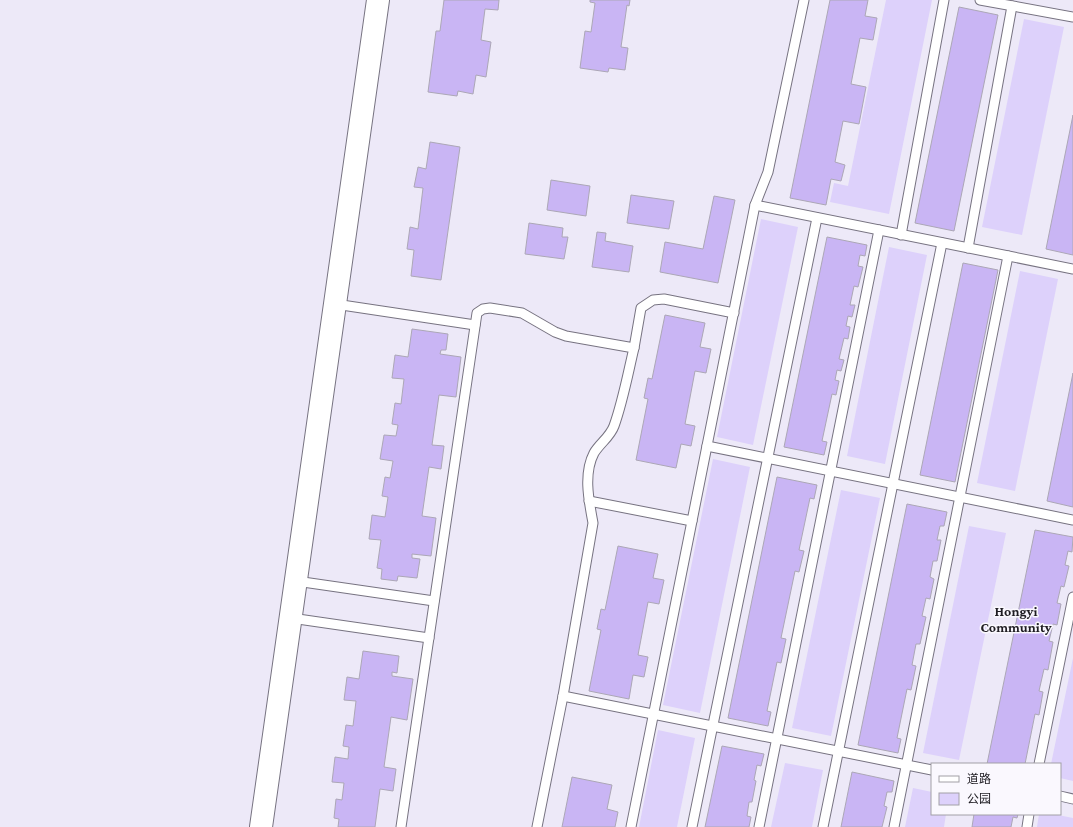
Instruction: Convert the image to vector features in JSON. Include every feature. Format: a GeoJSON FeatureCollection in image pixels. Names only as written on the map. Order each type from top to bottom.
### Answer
{"type":"FeatureCollection","features":[{"type":"Feature","properties":{"kind":"street"},"geometry":{"type":"LineString","coordinates":[[261,827],[378,0]]}},
{"type":"Feature","properties":{"kind":"lane"},"geometry":{"type":"LineString","coordinates":[[631,827],[755,205],[768,172],[804,0]]}},
{"type":"Feature","properties":{"kind":"lane"},"geometry":{"type":"LineString","coordinates":[[901,235],[944,0]]}},
{"type":"Feature","properties":{"kind":"lane"},"geometry":{"type":"LineString","coordinates":[[980,0],[1073,17]]}},
{"type":"Feature","properties":{"kind":"lane"},"geometry":{"type":"LineString","coordinates":[[968,248],[1012,6]]}},
{"type":"Feature","properties":{"kind":"lane"},"geometry":{"type":"LineString","coordinates":[[755,205],[1073,269]]}},
{"type":"Feature","properties":{"kind":"lane"},"geometry":{"type":"LineString","coordinates":[[692,827],[817,218]]}},
{"type":"Feature","properties":{"kind":"lane"},"geometry":{"type":"LineString","coordinates":[[759,827],[879,230]]}},
{"type":"Feature","properties":{"kind":"lane"},"geometry":{"type":"LineString","coordinates":[[823,827],[942,243]]}},
{"type":"Feature","properties":{"kind":"lane"},"geometry":{"type":"LineString","coordinates":[[894,827],[1008,256]]}},
{"type":"Feature","properties":{"kind":"lane"},"geometry":{"type":"LineString","coordinates":[[537,827],[563,696],[594,523],[589,501],[588,481],[591,464],[594,453],[607,438],[618,415],[634,348],[641,308],[653,300],[664,299],[734,313]]}},
{"type":"Feature","properties":{"kind":"lane"},"geometry":{"type":"LineString","coordinates":[[335,304],[475,325]]}},
{"type":"Feature","properties":{"kind":"lane"},"geometry":{"type":"LineString","coordinates":[[401,827],[477,313],[483,309],[490,308],[522,313],[555,332],[566,336],[634,348]]}},
{"type":"Feature","properties":{"kind":"lane"},"geometry":{"type":"LineString","coordinates":[[707,446],[1073,520]]}},
{"type":"Feature","properties":{"kind":"lane"},"geometry":{"type":"LineString","coordinates":[[589,501],[692,521]]}},
{"type":"Feature","properties":{"kind":"lane"},"geometry":{"type":"LineString","coordinates":[[296,581],[434,601]]}},
{"type":"Feature","properties":{"kind":"lane"},"geometry":{"type":"LineString","coordinates":[[1039,763],[1073,597]]}},
{"type":"Feature","properties":{"kind":"lane"},"geometry":{"type":"LineString","coordinates":[[291,618],[429,638]]}},
{"type":"Feature","properties":{"kind":"lane"},"geometry":{"type":"LineString","coordinates":[[563,696],[931,770]]}},
{"type":"Feature","properties":{"kind":"lane"},"geometry":{"type":"LineString","coordinates":[[1061,796],[1073,798]]}},
{"type":"Feature","properties":{"kind":"lane"},"geometry":{"type":"LineString","coordinates":[[1027,827],[1029,815]]}},
{"type":"Feature","properties":{"kind":"green space"},"geometry":{"type":"Polygon","coordinates":[[[886,0],[932,0],[889,214],[830,202],[834,183],[848,186],[886,0]]]}},
{"type":"Feature","properties":{"kind":"green space"},"geometry":{"type":"Polygon","coordinates":[[[1024,19],[1064,27],[1022,235],[982,227],[1024,19]]]}},
{"type":"Feature","properties":{"kind":"green space"},"geometry":{"type":"Polygon","coordinates":[[[761,219],[798,227],[753,445],[717,437],[761,219]]]}},
{"type":"Feature","properties":{"kind":"green space"},"geometry":{"type":"Polygon","coordinates":[[[889,247],[927,255],[885,464],[847,456],[889,247]]]}},
{"type":"Feature","properties":{"kind":"green space"},"geometry":{"type":"Polygon","coordinates":[[[1020,271],[1058,279],[1015,491],[977,483],[1020,271]]]}},
{"type":"Feature","properties":{"kind":"green space"},"geometry":{"type":"Polygon","coordinates":[[[713,459],[750,467],[700,713],[663,705],[713,459]]]}},
{"type":"Feature","properties":{"kind":"green space"},"geometry":{"type":"Polygon","coordinates":[[[841,490],[880,498],[831,736],[792,728],[841,490]]]}},
{"type":"Feature","properties":{"kind":"green space"},"geometry":{"type":"Polygon","coordinates":[[[969,526],[1006,533],[959,760],[923,753],[969,526]]]}},
{"type":"Feature","properties":{"kind":"green space"},"geometry":{"type":"Polygon","coordinates":[[[1073,658],[1073,781],[1061,778],[1061,763],[1051,763],[1073,658]]]}},
{"type":"Feature","properties":{"kind":"green space"},"geometry":{"type":"Polygon","coordinates":[[[658,730],[695,738],[677,827],[639,827],[658,730]]]}},
{"type":"Feature","properties":{"kind":"green space"},"geometry":{"type":"Polygon","coordinates":[[[785,763],[823,770],[812,827],[771,827],[785,763]]]}},
{"type":"Feature","properties":{"kind":"green space"},"geometry":{"type":"Polygon","coordinates":[[[913,788],[931,792],[931,815],[946,815],[944,827],[905,827],[913,788]]]}},
{"type":"Feature","properties":{"kind":"green space"},"geometry":{"type":"Polygon","coordinates":[[[1039,815],[1058,815],[1073,818],[1073,827],[1037,827],[1039,815]]]}},
{"type":"Feature","properties":{"kind":"building"},"geometry":{"type":"Polygon","coordinates":[[[444,0],[499,0],[498,10],[485,9],[481,40],[491,42],[486,77],[476,75],[473,94],[458,91],[457,96],[428,92],[436,31],[440,31],[444,0]]]}},
{"type":"Feature","properties":{"kind":"building"},"geometry":{"type":"Polygon","coordinates":[[[590,0],[630,0],[629,6],[627,5],[621,47],[628,48],[625,70],[609,68],[608,72],[580,68],[585,31],[591,32],[595,3],[590,2],[590,0]]]}},
{"type":"Feature","properties":{"kind":"building"},"geometry":{"type":"Polygon","coordinates":[[[830,0],[868,0],[865,16],[877,18],[873,40],[860,38],[851,84],[866,87],[859,124],[843,121],[835,162],[845,165],[841,181],[831,179],[826,205],[790,198],[830,0]]]}},
{"type":"Feature","properties":{"kind":"building"},"geometry":{"type":"Polygon","coordinates":[[[959,7],[998,15],[954,231],[915,223],[959,7]]]}},
{"type":"Feature","properties":{"kind":"building"},"geometry":{"type":"Polygon","coordinates":[[[1073,115],[1073,255],[1046,249],[1073,115]]]}},
{"type":"Feature","properties":{"kind":"building"},"geometry":{"type":"Polygon","coordinates":[[[430,142],[460,147],[441,280],[411,276],[414,250],[407,249],[410,227],[418,229],[423,188],[414,187],[418,167],[426,169],[430,142]]]}},
{"type":"Feature","properties":{"kind":"building"},"geometry":{"type":"Polygon","coordinates":[[[551,180],[590,186],[586,216],[547,210],[551,180]]]}},
{"type":"Feature","properties":{"kind":"building"},"geometry":{"type":"Polygon","coordinates":[[[631,195],[674,201],[669,229],[627,223],[631,195]]]}},
{"type":"Feature","properties":{"kind":"building"},"geometry":{"type":"Polygon","coordinates":[[[714,196],[735,200],[718,283],[660,272],[665,242],[703,249],[714,196]]]}},
{"type":"Feature","properties":{"kind":"building"},"geometry":{"type":"Polygon","coordinates":[[[529,223],[563,228],[562,237],[568,237],[564,259],[525,254],[529,223]]]}},
{"type":"Feature","properties":{"kind":"building"},"geometry":{"type":"Polygon","coordinates":[[[597,232],[606,233],[605,241],[633,246],[629,272],[592,267],[597,232]]]}},
{"type":"Feature","properties":{"kind":"building"},"geometry":{"type":"Polygon","coordinates":[[[827,237],[867,245],[865,256],[860,255],[858,266],[863,267],[858,287],[854,286],[850,305],[855,305],[852,317],[848,316],[846,326],[850,327],[848,339],[844,338],[839,359],[844,360],[841,371],[837,370],[835,380],[839,381],[836,395],[832,394],[822,441],[827,442],[824,455],[784,447],[827,237]]]}},
{"type":"Feature","properties":{"kind":"building"},"geometry":{"type":"Polygon","coordinates":[[[963,263],[998,270],[955,482],[920,475],[963,263]]]}},
{"type":"Feature","properties":{"kind":"building"},"geometry":{"type":"Polygon","coordinates":[[[665,315],[705,323],[700,347],[711,349],[706,373],[695,371],[685,424],[695,426],[691,446],[681,444],[676,468],[636,460],[648,399],[644,398],[648,378],[652,379],[665,315]]]}},
{"type":"Feature","properties":{"kind":"building"},"geometry":{"type":"Polygon","coordinates":[[[412,329],[448,334],[446,350],[441,350],[440,354],[461,357],[456,397],[439,395],[432,445],[444,446],[441,469],[429,467],[422,516],[436,518],[431,556],[412,554],[412,558],[420,559],[417,578],[398,576],[397,581],[381,579],[382,569],[377,568],[381,540],[369,539],[372,515],[385,517],[388,497],[382,496],[385,477],[390,478],[393,461],[380,459],[384,435],[396,436],[398,425],[392,424],[395,403],[401,404],[404,379],[392,378],[395,355],[408,357],[412,329]]]}},
{"type":"Feature","properties":{"kind":"building"},"geometry":{"type":"Polygon","coordinates":[[[1073,373],[1073,507],[1047,501],[1073,373]]]}},
{"type":"Feature","properties":{"kind":"building"},"geometry":{"type":"Polygon","coordinates":[[[777,477],[817,485],[814,499],[810,498],[799,550],[804,551],[799,572],[795,571],[781,638],[786,639],[781,663],[777,662],[767,711],[771,712],[768,726],[728,718],[777,477]]]}},
{"type":"Feature","properties":{"kind":"building"},"geometry":{"type":"Polygon","coordinates":[[[907,504],[947,512],[944,526],[940,526],[937,540],[941,540],[937,561],[933,561],[930,577],[934,579],[930,599],[926,598],[922,616],[926,617],[920,644],[916,644],[912,665],[916,666],[911,690],[907,689],[897,738],[901,739],[898,753],[858,745],[907,504]]]}},
{"type":"Feature","properties":{"kind":"building"},"geometry":{"type":"Polygon","coordinates":[[[1035,530],[1073,537],[1072,552],[1068,551],[1065,565],[1069,566],[1064,587],[1061,586],[1057,603],[1061,604],[1057,625],[1053,624],[1049,641],[1053,642],[1048,670],[1044,669],[1039,691],[1043,692],[1039,715],[1035,714],[1025,763],[987,763],[1035,530]]]}},
{"type":"Feature","properties":{"kind":"building"},"geometry":{"type":"Polygon","coordinates":[[[618,546],[658,554],[653,578],[664,580],[659,604],[648,602],[638,655],[648,657],[644,677],[633,675],[629,699],[589,691],[601,630],[597,629],[601,609],[605,610],[618,546]]]}},
{"type":"Feature","properties":{"kind":"building"},"geometry":{"type":"Polygon","coordinates":[[[363,651],[399,656],[397,673],[392,672],[392,676],[413,679],[407,720],[391,717],[384,767],[396,769],[393,791],[380,789],[375,827],[338,827],[339,819],[334,818],[336,799],[342,800],[344,783],[332,782],[335,757],[348,759],[349,747],[343,746],[346,725],[353,726],[356,701],[344,700],[347,677],[359,679],[363,651]]]}},
{"type":"Feature","properties":{"kind":"building"},"geometry":{"type":"Polygon","coordinates":[[[722,746],[764,754],[761,766],[757,765],[752,802],[749,802],[747,816],[751,817],[749,827],[705,827],[722,746]]]}},
{"type":"Feature","properties":{"kind":"building"},"geometry":{"type":"Polygon","coordinates":[[[852,772],[894,781],[892,792],[887,792],[884,806],[887,807],[882,827],[841,827],[852,772]]]}},
{"type":"Feature","properties":{"kind":"building"},"geometry":{"type":"Polygon","coordinates":[[[572,777],[612,785],[607,809],[618,812],[615,827],[562,827],[572,777]]]}},
{"type":"Feature","properties":{"kind":"building"},"geometry":{"type":"Polygon","coordinates":[[[974,815],[1018,815],[1017,818],[1013,817],[1011,827],[972,827],[974,815]]]}},
{"type":"Feature","properties":{"kind":"district","name":"Hongyi Community"},"geometry":{"type":"Point","coordinates":[1016,620]}}]}
